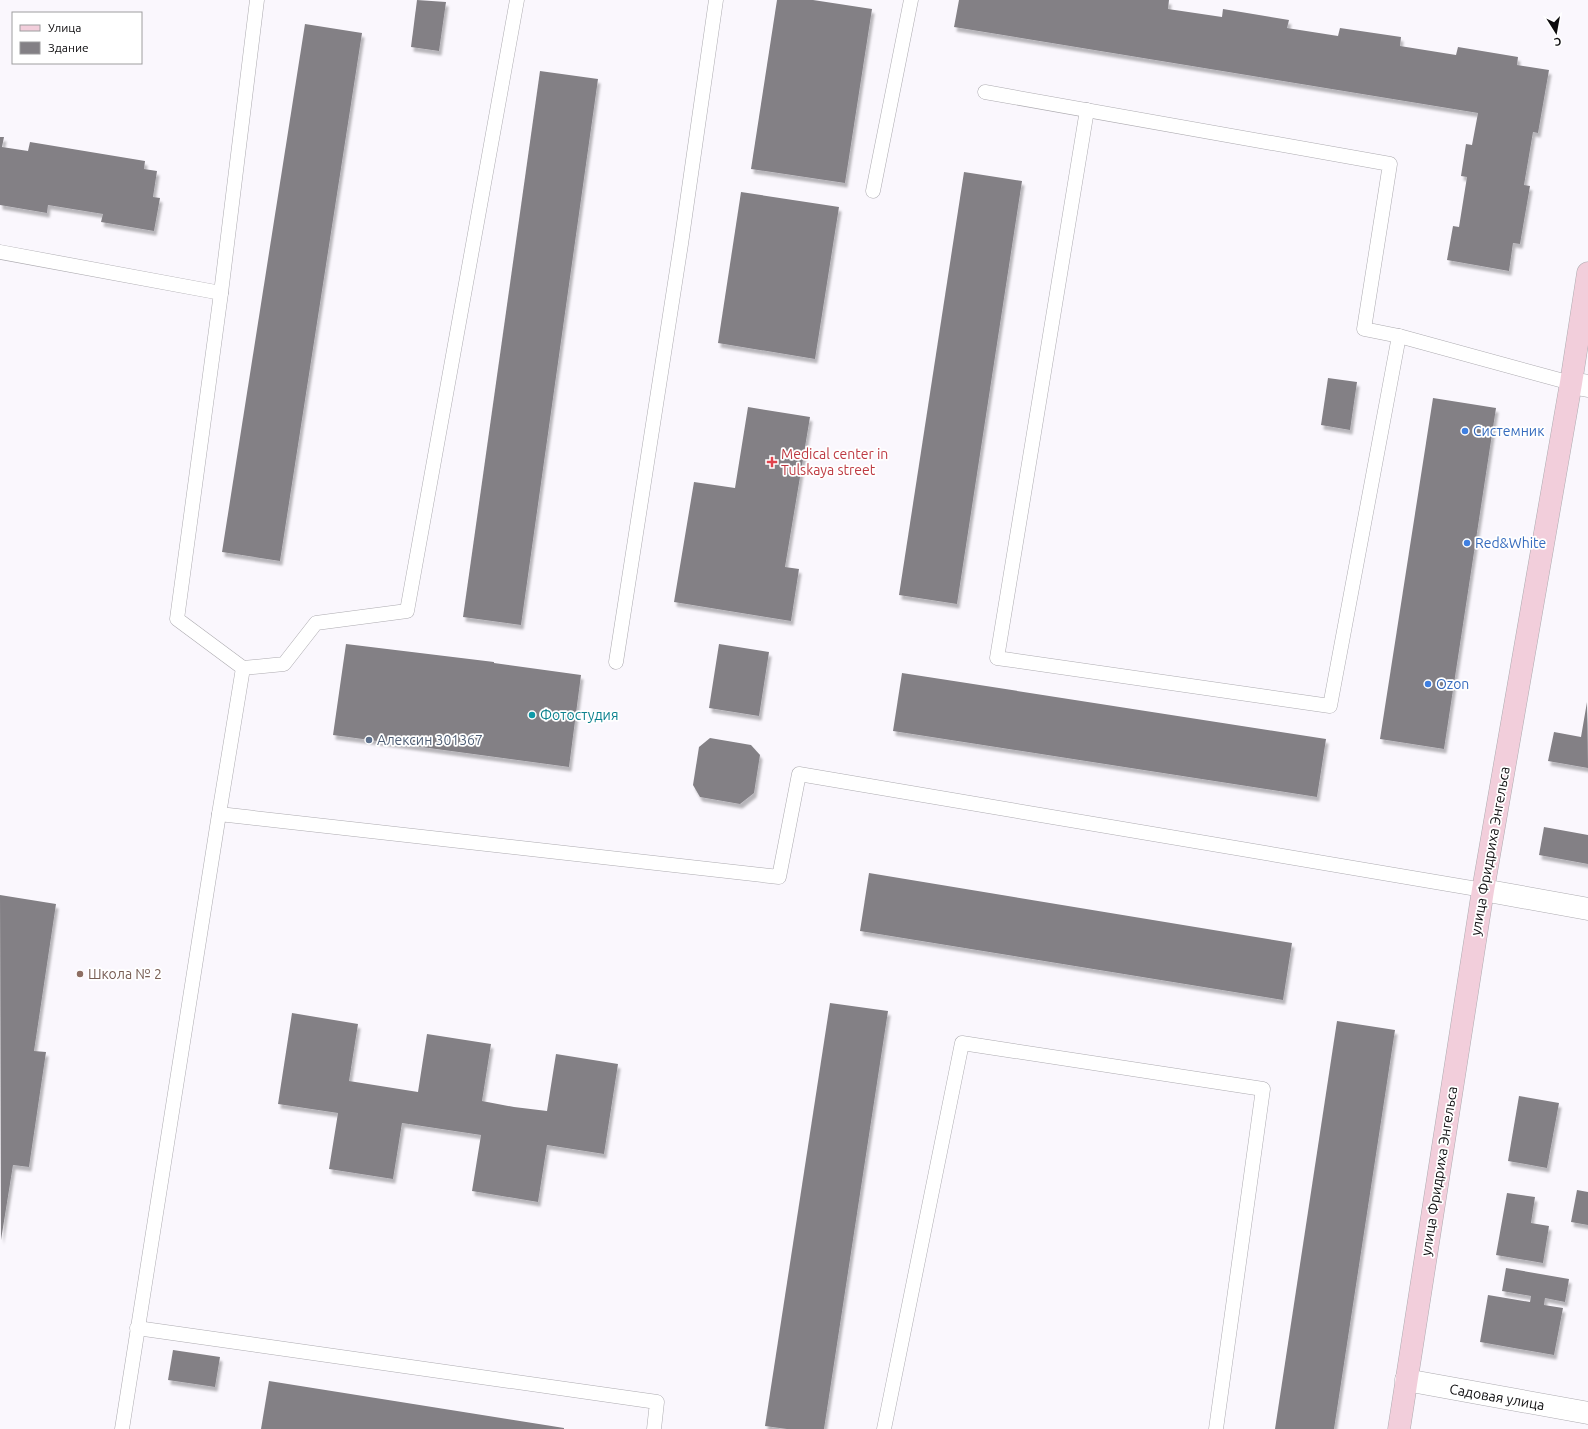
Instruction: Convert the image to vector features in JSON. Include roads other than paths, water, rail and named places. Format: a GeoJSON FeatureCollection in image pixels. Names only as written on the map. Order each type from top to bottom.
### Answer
{"type":"FeatureCollection","features":[{"type":"Feature","properties":{"kind":"main road","name":"улица Фридриха Энгельса"},"geometry":{"type":"LineString","coordinates":[[1399,1429],[1483,890],[1579,384],[1588,273]]}},
{"type":"Feature","properties":{"kind":"street"},"geometry":{"type":"LineString","coordinates":[[1483,890],[1588,909]]}},
{"type":"Feature","properties":{"kind":"street","name":"Садовая улица"},"geometry":{"type":"LineString","coordinates":[[1406,1380],[1588,1413]]}},
{"type":"Feature","properties":{"kind":"lane"},"geometry":{"type":"LineString","coordinates":[[257,0],[177,619],[243,668],[284,664],[316,623],[407,611],[517,0]]}},
{"type":"Feature","properties":{"kind":"lane"},"geometry":{"type":"LineString","coordinates":[[616,662],[681,244],[716,0]]}},
{"type":"Feature","properties":{"kind":"lane"},"geometry":{"type":"LineString","coordinates":[[873,191],[911,0]]}},
{"type":"Feature","properties":{"kind":"lane"},"geometry":{"type":"LineString","coordinates":[[985,92],[1390,164],[1364,329],[1399,336],[1579,384]]}},
{"type":"Feature","properties":{"kind":"lane"},"geometry":{"type":"LineString","coordinates":[[1087,110],[997,658],[1330,706],[1399,336]]}},
{"type":"Feature","properties":{"kind":"lane"},"geometry":{"type":"LineString","coordinates":[[0,252],[220,293]]}},
{"type":"Feature","properties":{"kind":"lane"},"geometry":{"type":"LineString","coordinates":[[122,1429],[243,668]]}},
{"type":"Feature","properties":{"kind":"lane"},"geometry":{"type":"LineString","coordinates":[[219,814],[779,877],[799,774],[1483,890]]}},
{"type":"Feature","properties":{"kind":"lane"},"geometry":{"type":"LineString","coordinates":[[884,1429],[962,1043],[1264,1089],[1216,1429]]}},
{"type":"Feature","properties":{"kind":"lane"},"geometry":{"type":"LineString","coordinates":[[138,1328],[658,1402],[654,1429]]}},
{"type":"Feature","properties":{"kind":"place","name":"Системник"},"geometry":{"type":"Point","coordinates":[1465,431]}},
{"type":"Feature","properties":{"kind":"place","name":"Medical center in Tulskaya street"},"geometry":{"type":"Point","coordinates":[772,462]}},
{"type":"Feature","properties":{"kind":"place","name":"Red&White"},"geometry":{"type":"Point","coordinates":[1467,543]}},
{"type":"Feature","properties":{"kind":"place","name":"Ozon"},"geometry":{"type":"Point","coordinates":[1428,684]}},
{"type":"Feature","properties":{"kind":"place","name":"Фотостудия"},"geometry":{"type":"Point","coordinates":[532,715]}},
{"type":"Feature","properties":{"kind":"place","name":"Алексин 301367"},"geometry":{"type":"Point","coordinates":[369,740]}},
{"type":"Feature","properties":{"kind":"place","name":"Школа № 2"},"geometry":{"type":"Point","coordinates":[80,974]}}]}
